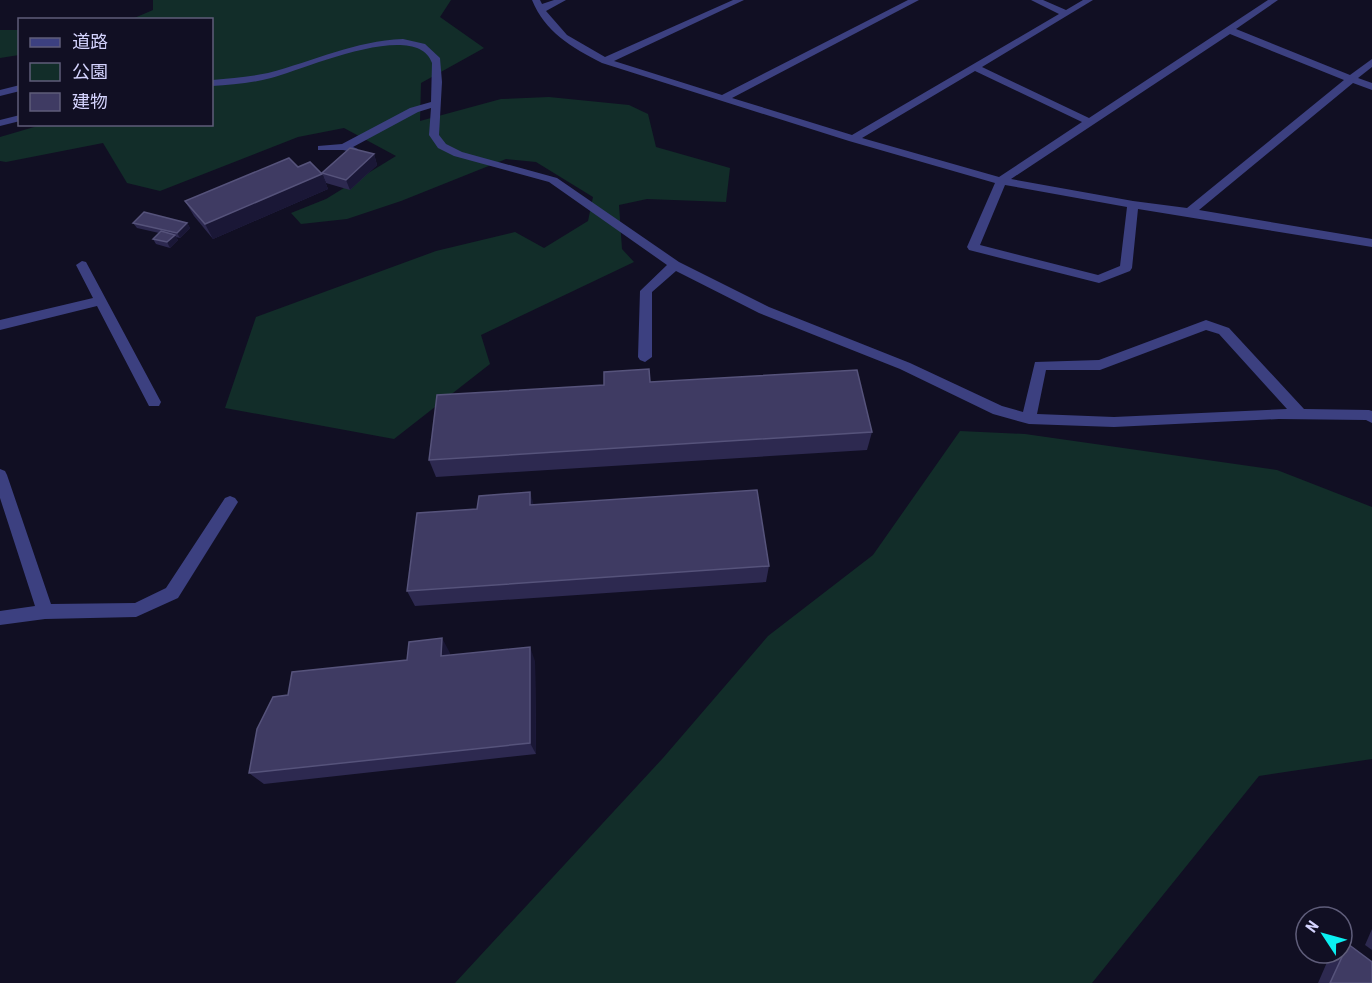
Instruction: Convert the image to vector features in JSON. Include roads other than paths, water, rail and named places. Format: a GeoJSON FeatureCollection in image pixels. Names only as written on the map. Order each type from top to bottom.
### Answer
{"type":"FeatureCollection","features":[{"type":"Feature","properties":{"kind":"street"},"geometry":{"type":"LineString","coordinates":[[562,0],[538,5],[549,26],[573,44],[605,61],[853,139],[1001,180],[1133,206],[1189,212],[1372,243]]}},
{"type":"Feature","properties":{"kind":"street"},"geometry":{"type":"LineString","coordinates":[[605,61],[740,0]]}},
{"type":"Feature","properties":{"kind":"street"},"geometry":{"type":"LineString","coordinates":[[723,98],[915,0]]}},
{"type":"Feature","properties":{"kind":"street"},"geometry":{"type":"LineString","coordinates":[[1035,0],[1066,13]]}},
{"type":"Feature","properties":{"kind":"street"},"geometry":{"type":"LineString","coordinates":[[853,139],[1089,0]]}},
{"type":"Feature","properties":{"kind":"street"},"geometry":{"type":"LineString","coordinates":[[1133,206],[1126,268],[1099,279],[973,247],[1001,180],[1274,0]]}},
{"type":"Feature","properties":{"kind":"street"},"geometry":{"type":"LineString","coordinates":[[1229,30],[1372,87]]}},
{"type":"Feature","properties":{"kind":"street"},"geometry":{"type":"LineString","coordinates":[[213,83],[266,76],[379,43],[401,41],[430,50],[437,60],[434,135],[441,146],[458,154],[552,180],[675,265],[764,310],[905,366],[998,410],[1029,419],[1114,422],[1301,415],[1370,416],[1372,418]]}},
{"type":"Feature","properties":{"kind":"street"},"geometry":{"type":"LineString","coordinates":[[1189,212],[1372,62]]}},
{"type":"Feature","properties":{"kind":"street"},"geometry":{"type":"LineString","coordinates":[[975,67],[1090,122]]}},
{"type":"Feature","properties":{"kind":"street"},"geometry":{"type":"LineString","coordinates":[[0,93],[18,88]]}},
{"type":"Feature","properties":{"kind":"street"},"geometry":{"type":"LineString","coordinates":[[322,148],[344,147],[414,110],[435,104]]}},
{"type":"Feature","properties":{"kind":"street"},"geometry":{"type":"LineString","coordinates":[[0,123],[18,118]]}},
{"type":"Feature","properties":{"kind":"street"},"geometry":{"type":"LineString","coordinates":[[344,147],[363,155]]}},
{"type":"Feature","properties":{"kind":"street"},"geometry":{"type":"LineString","coordinates":[[82,265],[154,402]]}},
{"type":"Feature","properties":{"kind":"street"},"geometry":{"type":"LineString","coordinates":[[645,357],[646,291],[675,265]]}},
{"type":"Feature","properties":{"kind":"street"},"geometry":{"type":"LineString","coordinates":[[0,325],[102,300]]}},
{"type":"Feature","properties":{"kind":"street"},"geometry":{"type":"LineString","coordinates":[[1029,419],[1040,365],[1100,365],[1206,325],[1224,332],[1301,415]]}},
{"type":"Feature","properties":{"kind":"street"},"geometry":{"type":"LineString","coordinates":[[0,475],[45,612]]}},
{"type":"Feature","properties":{"kind":"street"},"geometry":{"type":"LineString","coordinates":[[0,618],[45,612],[136,610],[172,593],[230,502]]}}]}
